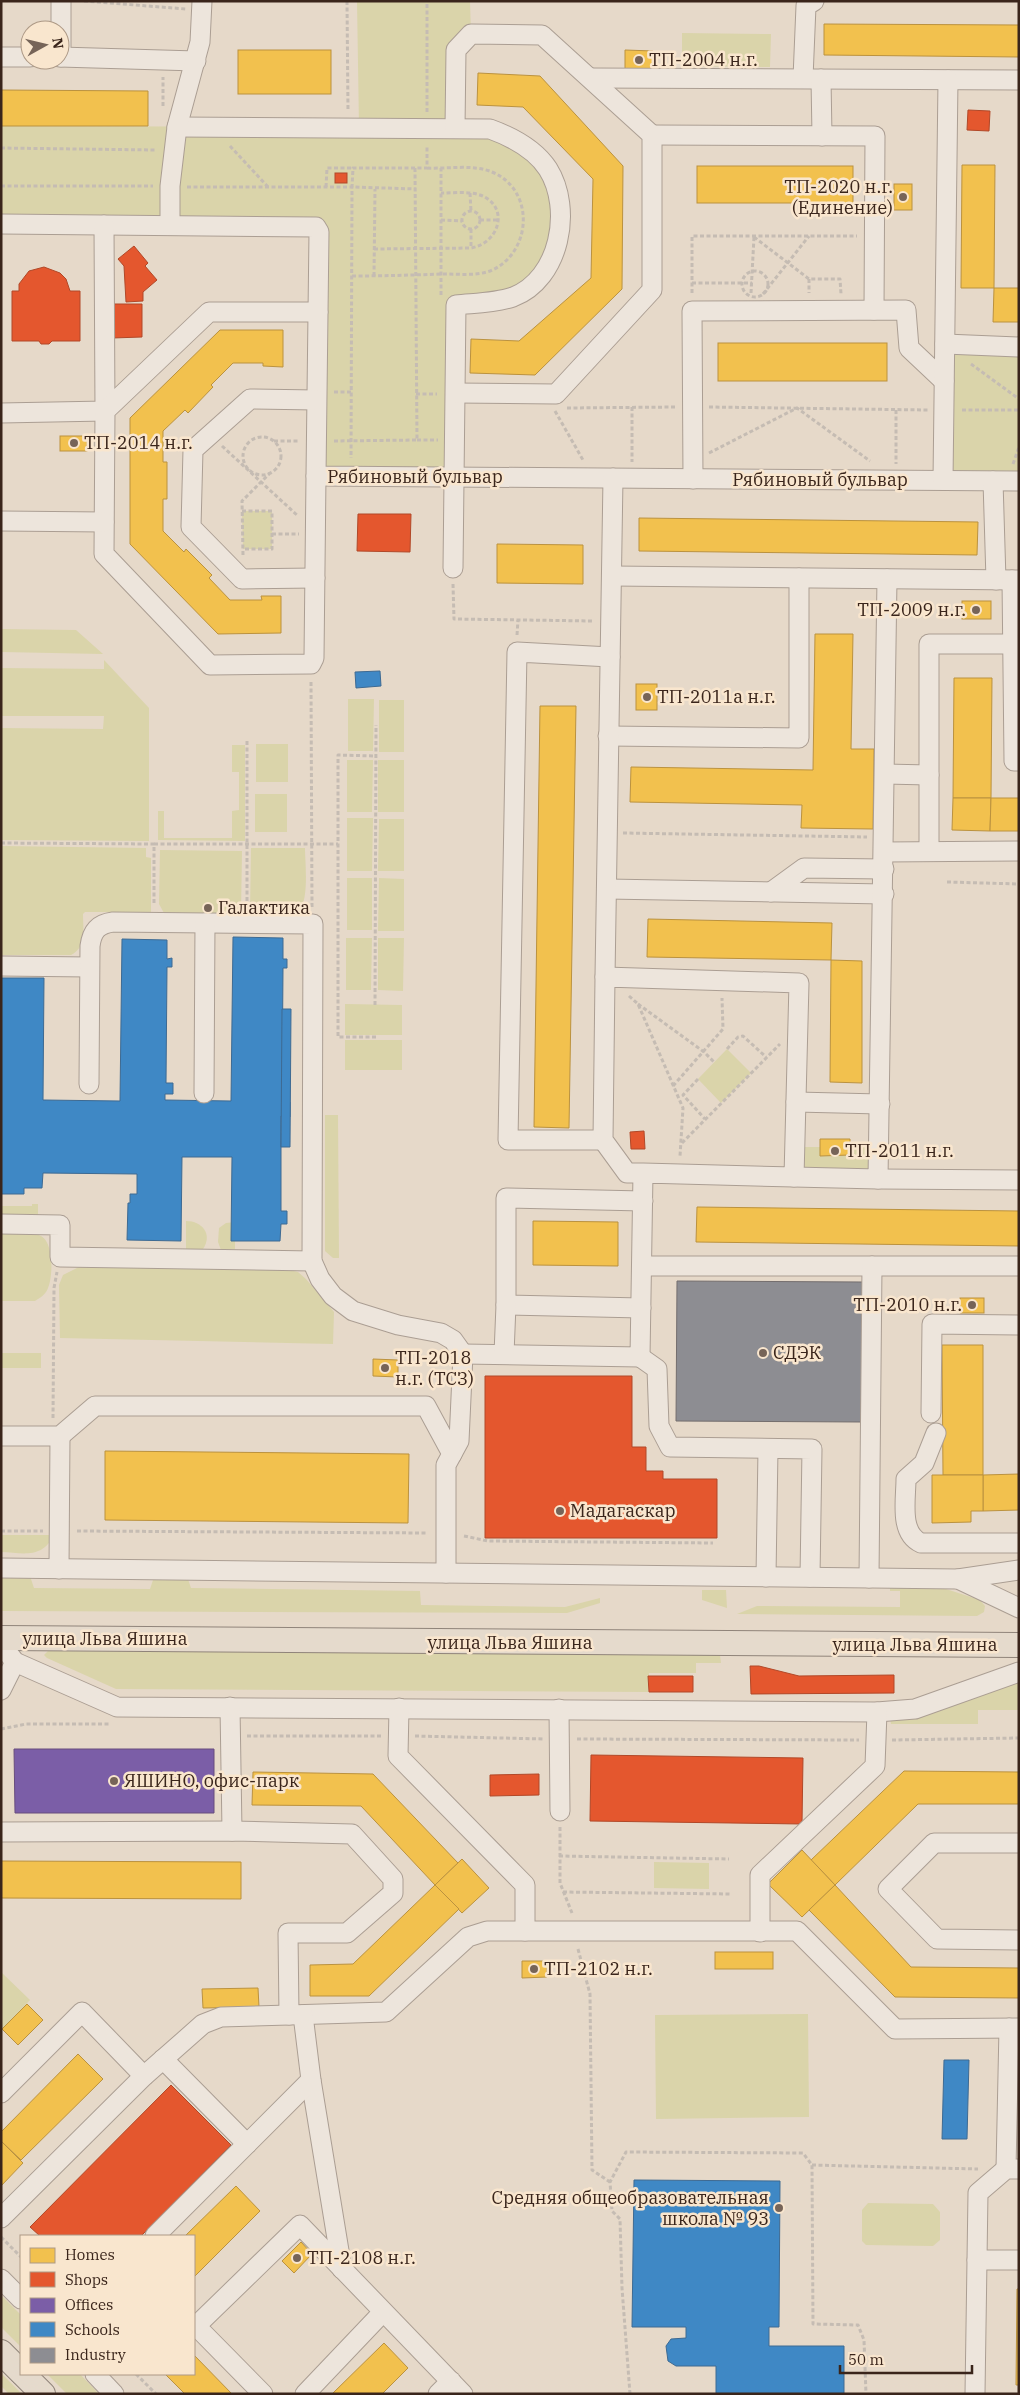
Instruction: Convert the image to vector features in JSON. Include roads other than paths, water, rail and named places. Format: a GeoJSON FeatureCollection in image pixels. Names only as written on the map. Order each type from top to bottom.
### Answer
{"type":"FeatureCollection","features":[{"type":"Feature","properties":{"kind":"main road","name":"улица Льва Яшина"},"geometry":{"type":"LineString","coordinates":[[1,1638],[741,1645],[1019,1645]]}},
{"type":"Feature","properties":{"kind":"main road"},"geometry":{"type":"LineString","coordinates":[[1,2352],[20,2371]]}},
{"type":"Feature","properties":{"kind":"main road"},"geometry":{"type":"LineString","coordinates":[[24,2375],[42,2394]]}},
{"type":"Feature","properties":{"kind":"street"},"geometry":{"type":"LineString","coordinates":[[61,1],[61,20]]}},
{"type":"Feature","properties":{"kind":"street"},"geometry":{"type":"LineString","coordinates":[[814,1],[806,6],[812,78],[822,136]]}},
{"type":"Feature","properties":{"kind":"street"},"geometry":{"type":"LineString","coordinates":[[170,225],[170,186],[177,127],[200,42],[202,6]]}},
{"type":"Feature","properties":{"kind":"street"},"geometry":{"type":"LineString","coordinates":[[455,128],[456,50],[471,34],[542,35],[592,78],[652,135],[875,136],[874,310]]}},
{"type":"Feature","properties":{"kind":"street"},"geometry":{"type":"LineString","coordinates":[[1,57],[20,57]]}},
{"type":"Feature","properties":{"kind":"street"},"geometry":{"type":"LineString","coordinates":[[70,58],[196,61]]}},
{"type":"Feature","properties":{"kind":"street"},"geometry":{"type":"LineString","coordinates":[[592,78],[1019,80]]}},
{"type":"Feature","properties":{"kind":"street"},"geometry":{"type":"LineString","coordinates":[[943,480],[948,80]]}},
{"type":"Feature","properties":{"kind":"street"},"geometry":{"type":"LineString","coordinates":[[177,127],[490,129],[512,137],[531,151],[548,169],[557,190],[560,225],[553,255],[544,272],[530,286],[514,296],[493,302],[456,305],[448,394],[455,477],[453,568]]}},
{"type":"Feature","properties":{"kind":"street"},"geometry":{"type":"LineString","coordinates":[[448,394],[556,394],[652,290],[652,135]]}},
{"type":"Feature","properties":{"kind":"street","name":"Рябиновый бульвар"},"geometry":{"type":"LineString","coordinates":[[1,224],[316,227],[319,232],[316,476],[633,478],[693,470],[896,480],[1019,481]]}},
{"type":"Feature","properties":{"kind":"street"},"geometry":{"type":"LineString","coordinates":[[104,225],[104,554],[210,665],[311,664],[314,658],[316,476]]}},
{"type":"Feature","properties":{"kind":"street"},"geometry":{"type":"LineString","coordinates":[[693,470],[692,310],[751,303],[841,310],[906,310],[909,348],[944,380]]}},
{"type":"Feature","properties":{"kind":"street"},"geometry":{"type":"LineString","coordinates":[[1,413],[105,411],[209,312],[318,312]]}},
{"type":"Feature","properties":{"kind":"street"},"geometry":{"type":"LineString","coordinates":[[945,344],[1019,347]]}},
{"type":"Feature","properties":{"kind":"street"},"geometry":{"type":"LineString","coordinates":[[315,578],[242,579],[191,527],[193,450],[250,399],[316,400]]}},
{"type":"Feature","properties":{"kind":"street"},"geometry":{"type":"LineString","coordinates":[[613,478],[603,1140],[627,1173],[878,1179],[1019,1180]]}},
{"type":"Feature","properties":{"kind":"street"},"geometry":{"type":"LineString","coordinates":[[993,481],[1009,580],[1013,644],[1014,760],[1019,761]]}},
{"type":"Feature","properties":{"kind":"street"},"geometry":{"type":"LineString","coordinates":[[1,521],[104,522]]}},
{"type":"Feature","properties":{"kind":"street"},"geometry":{"type":"LineString","coordinates":[[612,576],[1009,580]]}},
{"type":"Feature","properties":{"kind":"street"},"geometry":{"type":"LineString","coordinates":[[608,736],[799,738],[799,578]]}},
{"type":"Feature","properties":{"kind":"street"},"geometry":{"type":"LineString","coordinates":[[878,1179],[884,894],[887,579]]}},
{"type":"Feature","properties":{"kind":"street"},"geometry":{"type":"LineString","coordinates":[[929,852],[929,644],[1013,644]]}},
{"type":"Feature","properties":{"kind":"street"},"geometry":{"type":"LineString","coordinates":[[603,1140],[508,1140],[517,652],[610,657]]}},
{"type":"Feature","properties":{"kind":"street"},"geometry":{"type":"LineString","coordinates":[[885,774],[929,775]]}},
{"type":"Feature","properties":{"kind":"street"},"geometry":{"type":"LineString","coordinates":[[771,892],[804,868],[884,853],[1019,851]]}},
{"type":"Feature","properties":{"kind":"street"},"geometry":{"type":"LineString","coordinates":[[607,888],[884,894]]}},
{"type":"Feature","properties":{"kind":"street"},"geometry":{"type":"LineString","coordinates":[[89,1084],[89,967],[92,936],[104,923],[313,924],[312,1261],[320,1279],[333,1296],[353,1311],[398,1325],[441,1333],[453,1340],[463,1354],[459,1441],[446,1465],[446,1573]]}},
{"type":"Feature","properties":{"kind":"street"},"geometry":{"type":"LineString","coordinates":[[204,1093],[205,923]]}},
{"type":"Feature","properties":{"kind":"street"},"geometry":{"type":"LineString","coordinates":[[1,966],[89,967]]}},
{"type":"Feature","properties":{"kind":"street"},"geometry":{"type":"LineString","coordinates":[[605,977],[799,983],[794,1177]]}},
{"type":"Feature","properties":{"kind":"street"},"geometry":{"type":"LineString","coordinates":[[796,1102],[880,1104]]}},
{"type":"Feature","properties":{"kind":"street"},"geometry":{"type":"LineString","coordinates":[[640,1356],[643,1173]]}},
{"type":"Feature","properties":{"kind":"street"},"geometry":{"type":"LineString","coordinates":[[504,1354],[506,1198],[643,1201]]}},
{"type":"Feature","properties":{"kind":"street"},"geometry":{"type":"LineString","coordinates":[[1,1224],[60,1225],[60,1257],[312,1261]]}},
{"type":"Feature","properties":{"kind":"street"},"geometry":{"type":"LineString","coordinates":[[642,1266],[1019,1266]]}},
{"type":"Feature","properties":{"kind":"street"},"geometry":{"type":"LineString","coordinates":[[869,1578],[872,1266]]}},
{"type":"Feature","properties":{"kind":"street"},"geometry":{"type":"LineString","coordinates":[[506,1305],[641,1308]]}},
{"type":"Feature","properties":{"kind":"street"},"geometry":{"type":"LineString","coordinates":[[931,1413],[932,1324],[1019,1325]]}},
{"type":"Feature","properties":{"kind":"street"},"geometry":{"type":"LineString","coordinates":[[463,1354],[640,1356],[657,1369],[659,1426],[670,1447],[812,1449],[810,1577]]}},
{"type":"Feature","properties":{"kind":"street"},"geometry":{"type":"LineString","coordinates":[[1,1436],[56,1436],[95,1406],[426,1406],[452,1454]]}},
{"type":"Feature","properties":{"kind":"street"},"geometry":{"type":"LineString","coordinates":[[936,1433],[924,1462],[906,1479],[907,1531],[912,1539],[921,1544],[1019,1543]]}},
{"type":"Feature","properties":{"kind":"street"},"geometry":{"type":"LineString","coordinates":[[56,1436],[59,1569]]}},
{"type":"Feature","properties":{"kind":"street"},"geometry":{"type":"LineString","coordinates":[[766,1577],[768,1449]]}},
{"type":"Feature","properties":{"kind":"street"},"geometry":{"type":"LineString","coordinates":[[1,1568],[958,1579],[1019,1570]]}},
{"type":"Feature","properties":{"kind":"street"},"geometry":{"type":"LineString","coordinates":[[958,1579],[1019,1608]]}},
{"type":"Feature","properties":{"kind":"street"},"geometry":{"type":"LineString","coordinates":[[1,1644],[15,1662],[117,1707],[876,1712],[915,1709],[1019,1672]]}},
{"type":"Feature","properties":{"kind":"street"},"geometry":{"type":"LineString","coordinates":[[1,1690],[15,1662]]}},
{"type":"Feature","properties":{"kind":"street"},"geometry":{"type":"LineString","coordinates":[[230,1707],[232,1831]]}},
{"type":"Feature","properties":{"kind":"street"},"geometry":{"type":"LineString","coordinates":[[398,1708],[398,1756],[525,1885],[525,1931]]}},
{"type":"Feature","properties":{"kind":"street"},"geometry":{"type":"LineString","coordinates":[[559,1709],[560,1811]]}},
{"type":"Feature","properties":{"kind":"street"},"geometry":{"type":"LineString","coordinates":[[760,1932],[760,1875],[875,1766],[876,1712]]}},
{"type":"Feature","properties":{"kind":"street"},"geometry":{"type":"LineString","coordinates":[[1,1832],[232,1831],[352,1834],[393,1879],[393,1893],[347,1933],[288,1933],[296,2015],[311,2080],[342,2269]]}},
{"type":"Feature","properties":{"kind":"street"},"geometry":{"type":"LineString","coordinates":[[1019,1843],[934,1843],[888,1889],[936,1939],[1019,1940]]}},
{"type":"Feature","properties":{"kind":"street"},"geometry":{"type":"LineString","coordinates":[[1,2218],[144,2076],[203,2024],[221,2017],[386,2012],[468,1937],[487,1931],[797,1931],[894,2029],[1014,2028],[1012,2169],[978,2193],[976,2394]]}},
{"type":"Feature","properties":{"kind":"street"},"geometry":{"type":"LineString","coordinates":[[1,2093],[82,2012],[144,2076]]}},
{"type":"Feature","properties":{"kind":"street"},"geometry":{"type":"LineString","coordinates":[[163,2059],[247,2144]]}},
{"type":"Feature","properties":{"kind":"street"},"geometry":{"type":"LineString","coordinates":[[156,2235],[311,2080]]}},
{"type":"Feature","properties":{"kind":"street"},"geometry":{"type":"LineString","coordinates":[[263,2394],[196,2326],[300,2226],[383,2312],[451,2390]]}},
{"type":"Feature","properties":{"kind":"street"},"geometry":{"type":"LineString","coordinates":[[977,2260],[1019,2260]]}},
{"type":"Feature","properties":{"kind":"street"},"geometry":{"type":"LineString","coordinates":[[1,2279],[20,2298]]}},
{"type":"Feature","properties":{"kind":"street"},"geometry":{"type":"LineString","coordinates":[[305,2394],[383,2312]]}},
{"type":"Feature","properties":{"kind":"street"},"geometry":{"type":"LineString","coordinates":[[95,2375],[114,2394]]}},
{"type":"Feature","properties":{"kind":"place","name":"ТП-2004 н.г."},"geometry":{"type":"Point","coordinates":[639,60]}},
{"type":"Feature","properties":{"kind":"place","name":"ТП-2020 н.г. (Единение)"},"geometry":{"type":"Point","coordinates":[903,197]}},
{"type":"Feature","properties":{"kind":"place","name":"ТП-2014 н.г."},"geometry":{"type":"Point","coordinates":[74,443]}},
{"type":"Feature","properties":{"kind":"place","name":"ТП-2009 н.г."},"geometry":{"type":"Point","coordinates":[976,610]}},
{"type":"Feature","properties":{"kind":"place","name":"ТП-2011а н.г."},"geometry":{"type":"Point","coordinates":[647,697]}},
{"type":"Feature","properties":{"kind":"place","name":"Галактика"},"geometry":{"type":"Point","coordinates":[208,908]}},
{"type":"Feature","properties":{"kind":"place","name":"ТП-2011 н.г."},"geometry":{"type":"Point","coordinates":[835,1151]}},
{"type":"Feature","properties":{"kind":"place","name":"ТП-2010 н.г."},"geometry":{"type":"Point","coordinates":[972,1305]}},
{"type":"Feature","properties":{"kind":"place","name":"СДЭК"},"geometry":{"type":"Point","coordinates":[763,1353]}},
{"type":"Feature","properties":{"kind":"place","name":"ТП-2018 н.г. (ТСЗ)"},"geometry":{"type":"Point","coordinates":[385,1368]}},
{"type":"Feature","properties":{"kind":"place","name":"Мадагаскар"},"geometry":{"type":"Point","coordinates":[560,1511]}},
{"type":"Feature","properties":{"kind":"place","name":"ЯШИНО, офис-парк"},"geometry":{"type":"Point","coordinates":[114,1781]}},
{"type":"Feature","properties":{"kind":"place","name":"ТП-2102 н.г."},"geometry":{"type":"Point","coordinates":[534,1969]}},
{"type":"Feature","properties":{"kind":"place","name":"Средняя общеобразовательная школа № 93"},"geometry":{"type":"Point","coordinates":[779,2208]}},
{"type":"Feature","properties":{"kind":"place","name":"ТП-2108 н.г."},"geometry":{"type":"Point","coordinates":[297,2258]}}]}
